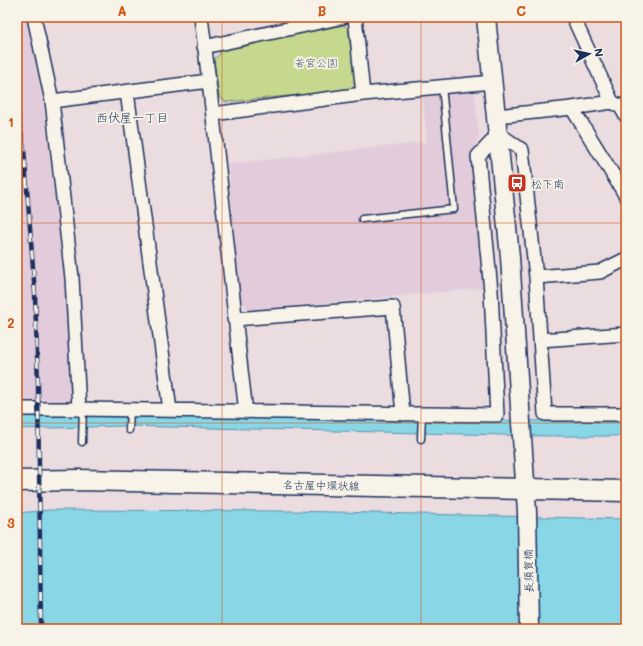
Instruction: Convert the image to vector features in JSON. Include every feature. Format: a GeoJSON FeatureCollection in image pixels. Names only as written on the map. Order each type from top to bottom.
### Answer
{"type":"FeatureCollection","features":[{"type":"Feature","properties":{"kind":"main road","name":"名古屋中環状線"},"geometry":{"type":"LineString","coordinates":[[17,481],[79,480],[626,491]]}},
{"type":"Feature","properties":{"kind":"street"},"geometry":{"type":"LineString","coordinates":[[34,17],[52,101],[72,278],[82,410]]}},
{"type":"Feature","properties":{"kind":"street"},"geometry":{"type":"LineString","coordinates":[[201,17],[213,114],[234,319],[246,412]]}},
{"type":"Feature","properties":{"kind":"street"},"geometry":{"type":"LineString","coordinates":[[204,47],[343,17]]}},
{"type":"Feature","properties":{"kind":"street"},"geometry":{"type":"LineString","coordinates":[[355,17],[363,94]]}},
{"type":"Feature","properties":{"kind":"street","name":"長須賀橋"},"geometry":{"type":"LineString","coordinates":[[486,17],[510,257],[527,512],[529,629]]}},
{"type":"Feature","properties":{"kind":"street"},"geometry":{"type":"LineString","coordinates":[[573,17],[612,102]]}},
{"type":"Feature","properties":{"kind":"street"},"geometry":{"type":"LineString","coordinates":[[52,101],[209,81]]}},
{"type":"Feature","properties":{"kind":"street"},"geometry":{"type":"LineString","coordinates":[[213,114],[363,94],[493,82]]}},
{"type":"Feature","properties":{"kind":"street"},"geometry":{"type":"LineString","coordinates":[[127,92],[170,410]]}},
{"type":"Feature","properties":{"kind":"street"},"geometry":{"type":"LineString","coordinates":[[497,116],[612,102],[620,106],[626,116]]}},
{"type":"Feature","properties":{"kind":"street"},"geometry":{"type":"LineString","coordinates":[[572,108],[626,196]]}},
{"type":"Feature","properties":{"kind":"street"},"geometry":{"type":"LineString","coordinates":[[17,409],[130,412],[170,410],[403,414],[422,416],[497,415],[491,291],[478,156],[498,134],[522,150],[536,277],[545,414],[626,414]]}},
{"type":"Feature","properties":{"kind":"street"},"geometry":{"type":"LineString","coordinates":[[536,277],[600,272],[625,261]]}},
{"type":"Feature","properties":{"kind":"street"},"geometry":{"type":"LineString","coordinates":[[234,319],[393,306],[403,414]]}},
{"type":"Feature","properties":{"kind":"street"},"geometry":{"type":"LineString","coordinates":[[540,340],[626,334]]}},
{"type":"Feature","properties":{"kind":"lane"},"geometry":{"type":"LineString","coordinates":[[362,219],[454,210],[442,86]]}},
{"type":"Feature","properties":{"kind":"lane"},"geometry":{"type":"LineString","coordinates":[[82,410],[82,442]]}},
{"type":"Feature","properties":{"kind":"lane"},"geometry":{"type":"LineString","coordinates":[[129,430],[130,412]]}},
{"type":"Feature","properties":{"kind":"lane"},"geometry":{"type":"LineString","coordinates":[[421,437],[422,416]]}},
{"type":"Feature","properties":{"kind":"shaded area"},"geometry":{"type":"Polygon","coordinates":[[[17,17],[26,17],[42,96],[64,275],[71,401],[17,404],[17,17]]]}},
{"type":"Feature","properties":{"kind":"shaded area"},"geometry":{"type":"Polygon","coordinates":[[[474,89],[479,136],[473,154],[484,288],[250,310],[240,302],[228,164],[427,142],[422,95],[474,89]]]}},
{"type":"Feature","properties":{"kind":"green space","name":"若宮公園"},"geometry":{"type":"Polygon","coordinates":[[[344,25],[348,28],[356,84],[351,90],[226,102],[219,97],[214,59],[220,54],[220,50],[344,25]]]}},
{"type":"Feature","properties":{"kind":"water"},"geometry":{"type":"Polygon","coordinates":[[[17,414],[626,422],[626,436],[546,436],[125,426],[17,429],[17,414]]]}},
{"type":"Feature","properties":{"kind":"water"},"geometry":{"type":"Polygon","coordinates":[[[50,510],[293,511],[626,519],[626,629],[17,629],[17,513],[50,510]]]}},
{"type":"Feature","properties":{"kind":"railway"},"geometry":{"type":"LineString","coordinates":[[17,107],[24,149],[35,294],[38,385],[41,629]]}},
{"type":"Feature","properties":{"kind":"place","name":"松下南"},"geometry":{"type":"Point","coordinates":[517,183]}},
{"type":"Feature","properties":{"kind":"district","name":"西伏屋一丁目"},"geometry":{"type":"Point","coordinates":[132,117]}}]}
